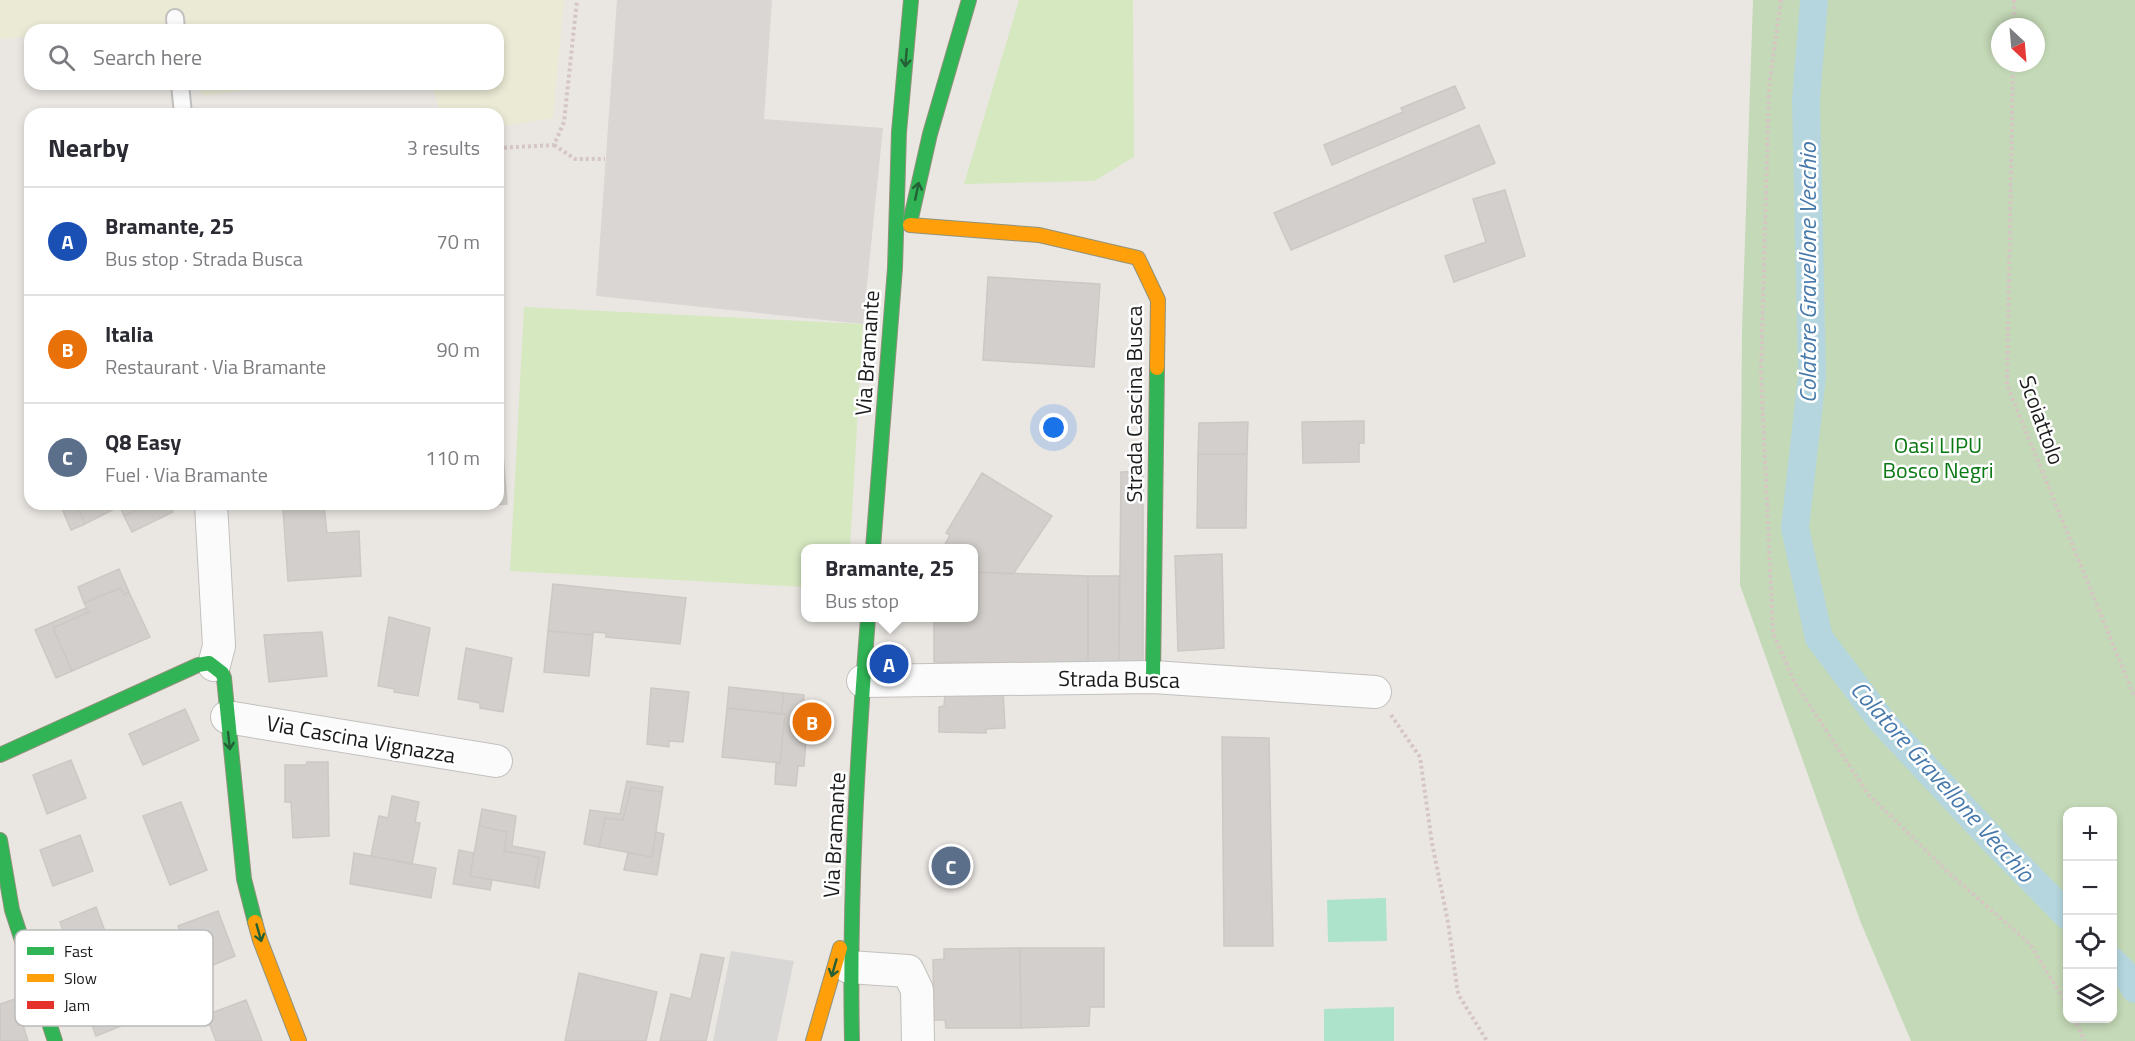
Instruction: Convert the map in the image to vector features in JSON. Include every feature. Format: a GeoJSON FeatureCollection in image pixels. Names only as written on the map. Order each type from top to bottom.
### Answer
{"type":"FeatureCollection","features":[{"type":"Feature","properties":{"kind":"street","name":"Via Bramante"},"geometry":{"type":"LineString","coordinates":[[873,544],[895,268],[899,132],[911,0]]}},
{"type":"Feature","properties":{"kind":"street","name":"Via Bramante"},"geometry":{"type":"LineString","coordinates":[[895,268],[910,225],[930,134],[969,0]]}},
{"type":"Feature","properties":{"kind":"street","name":"Strada Cascina Busca"},"geometry":{"type":"LineString","coordinates":[[910,225],[1039,235],[1138,258],[1158,300],[1153,677]]}},
{"type":"Feature","properties":{"kind":"street"},"geometry":{"type":"LineString","coordinates":[[211,510],[219,646],[214,665]]}},
{"type":"Feature","properties":{"kind":"street","name":"Via Bramante"},"geometry":{"type":"LineString","coordinates":[[852,1041],[849,967],[850,911],[868,622]]}},
{"type":"Feature","properties":{"kind":"street"},"geometry":{"type":"LineString","coordinates":[[0,755],[198,665],[209,663],[214,665],[224,678],[244,879],[260,940],[298,1041]]}},
{"type":"Feature","properties":{"kind":"street","name":"Strada Busca"},"geometry":{"type":"LineString","coordinates":[[863,681],[1153,677],[1375,692]]}},
{"type":"Feature","properties":{"kind":"street","name":"Via Cascina Vignazza"},"geometry":{"type":"LineString","coordinates":[[227,717],[496,761]]}},
{"type":"Feature","properties":{"kind":"street"},"geometry":{"type":"LineString","coordinates":[[0,840],[12,910],[19,930]]}},
{"type":"Feature","properties":{"kind":"street","name":"Via Bramante"},"geometry":{"type":"LineString","coordinates":[[813,1041],[850,911]]}},
{"type":"Feature","properties":{"kind":"street"},"geometry":{"type":"LineString","coordinates":[[849,967],[908,971],[917,990],[918,1041]]}},
{"type":"Feature","properties":{"kind":"street"},"geometry":{"type":"LineString","coordinates":[[50,1026],[55,1041]]}},
{"type":"Feature","properties":{"kind":"lane"},"geometry":{"type":"LineString","coordinates":[[181,90],[182,108]]}},
{"type":"Feature","properties":{"kind":"path"},"geometry":{"type":"LineString","coordinates":[[554,144],[564,122],[577,0]]}},
{"type":"Feature","properties":{"kind":"path"},"geometry":{"type":"LineString","coordinates":[[1781,0],[1769,86],[1761,374],[1773,633],[1795,683],[1868,794],[1951,875],[2030,943],[2063,999]]}},
{"type":"Feature","properties":{"kind":"path"},"geometry":{"type":"LineString","coordinates":[[2014,0],[2014,18]]}},
{"type":"Feature","properties":{"kind":"path","name":"Scoiattolo"},"geometry":{"type":"LineString","coordinates":[[2013,72],[2007,385],[2135,698]]}},
{"type":"Feature","properties":{"kind":"path"},"geometry":{"type":"LineString","coordinates":[[504,148],[554,144],[575,159],[606,159]]}},
{"type":"Feature","properties":{"kind":"path"},"geometry":{"type":"LineString","coordinates":[[1375,692],[1420,757],[1458,994],[1487,1041]]}},
{"type":"Feature","properties":{"kind":"path"},"geometry":{"type":"LineString","coordinates":[[2076,1023],[2085,1041]]}},
{"type":"Feature","properties":{"kind":"shaded area"},"geometry":{"type":"Polygon","coordinates":[[[617,0],[772,0],[764,119],[883,128],[863,324],[596,296],[617,0]]]}},
{"type":"Feature","properties":{"kind":"shaded area"},"geometry":{"type":"Polygon","coordinates":[[[731,951],[794,961],[777,1041],[713,1041],[731,951]]]}},
{"type":"Feature","properties":{"kind":"green space"},"geometry":{"type":"Polygon","coordinates":[[[0,0],[564,0],[553,118],[504,126],[504,108],[439,108],[433,90],[504,90],[504,24],[24,24],[24,37],[0,39],[0,0]]]}},
{"type":"Feature","properties":{"kind":"green space"},"geometry":{"type":"Polygon","coordinates":[[[1019,0],[1133,0],[1134,157],[1094,181],[964,184],[1019,0]]]}},
{"type":"Feature","properties":{"kind":"green space","name":"Oasi LIPU Bosco Negri"},"geometry":{"type":"Polygon","coordinates":[[[1753,0],[2135,0],[2135,1041],[1911,1041],[1861,923],[1740,585],[1742,330],[1753,0]]]}},
{"type":"Feature","properties":{"kind":"green space"},"geometry":{"type":"Polygon","coordinates":[[[200,90],[248,90],[205,96],[200,90]]]}},
{"type":"Feature","properties":{"kind":"green space"},"geometry":{"type":"Polygon","coordinates":[[[524,307],[863,324],[850,544],[801,544],[801,587],[510,571],[524,307]]]}},
{"type":"Feature","properties":{"kind":"green space"},"geometry":{"type":"Polygon","coordinates":[[[1386,898],[1387,941],[1328,942],[1327,900],[1386,898]]]}},
{"type":"Feature","properties":{"kind":"green space"},"geometry":{"type":"Polygon","coordinates":[[[1394,1007],[1394,1041],[1324,1041],[1324,1009],[1394,1007]]]}},
{"type":"Feature","properties":{"kind":"building"},"geometry":{"type":"Polygon","coordinates":[[[1455,86],[1465,108],[1332,165],[1324,145],[1403,112],[1401,108],[1455,86]]]}},
{"type":"Feature","properties":{"kind":"building"},"geometry":{"type":"Polygon","coordinates":[[[1479,125],[1495,163],[1291,250],[1274,213],[1479,125]]]}},
{"type":"Feature","properties":{"kind":"building"},"geometry":{"type":"Polygon","coordinates":[[[1505,190],[1525,256],[1454,282],[1445,256],[1486,242],[1473,199],[1505,190]]]}},
{"type":"Feature","properties":{"kind":"building"},"geometry":{"type":"Polygon","coordinates":[[[988,277],[1100,284],[1094,367],[983,360],[988,277]]]}},
{"type":"Feature","properties":{"kind":"building"},"geometry":{"type":"Polygon","coordinates":[[[1364,421],[1364,443],[1359,443],[1359,462],[1303,463],[1302,422],[1364,421]]]}},
{"type":"Feature","properties":{"kind":"building"},"geometry":{"type":"Polygon","coordinates":[[[1248,422],[1247,454],[1198,454],[1199,423],[1248,422]]]}},
{"type":"Feature","properties":{"kind":"building"},"geometry":{"type":"Polygon","coordinates":[[[1198,454],[1247,454],[1246,528],[1197,528],[1198,454]]]}},
{"type":"Feature","properties":{"kind":"building"},"geometry":{"type":"Polygon","coordinates":[[[504,466],[507,504],[504,504],[504,466]]]}},
{"type":"Feature","properties":{"kind":"building"},"geometry":{"type":"Polygon","coordinates":[[[1143,471],[1143,664],[1119,664],[1121,472],[1143,471]]]}},
{"type":"Feature","properties":{"kind":"building"},"geometry":{"type":"Polygon","coordinates":[[[982,473],[1052,516],[1013,574],[978,572],[978,544],[945,544],[950,535],[946,533],[982,473]]]}},
{"type":"Feature","properties":{"kind":"building"},"geometry":{"type":"Polygon","coordinates":[[[63,510],[79,510],[85,524],[71,530],[63,510]]]}},
{"type":"Feature","properties":{"kind":"building"},"geometry":{"type":"Polygon","coordinates":[[[79,510],[112,510],[85,524],[79,510]]]}},
{"type":"Feature","properties":{"kind":"building"},"geometry":{"type":"Polygon","coordinates":[[[122,510],[137,510],[124,516],[122,510]]]}},
{"type":"Feature","properties":{"kind":"building"},"geometry":{"type":"Polygon","coordinates":[[[137,510],[172,510],[173,512],[132,532],[124,516],[137,510]]]}},
{"type":"Feature","properties":{"kind":"building"},"geometry":{"type":"Polygon","coordinates":[[[283,510],[324,510],[327,533],[359,531],[361,576],[288,581],[283,510]]]}},
{"type":"Feature","properties":{"kind":"building"},"geometry":{"type":"Polygon","coordinates":[[[1222,554],[1224,648],[1178,651],[1175,556],[1222,554]]]}},
{"type":"Feature","properties":{"kind":"building"},"geometry":{"type":"Polygon","coordinates":[[[119,569],[129,592],[124,595],[120,588],[84,603],[78,587],[119,569]]]}},
{"type":"Feature","properties":{"kind":"building"},"geometry":{"type":"Polygon","coordinates":[[[978,572],[1088,576],[1088,664],[934,662],[934,622],[978,622],[978,572]]]}},
{"type":"Feature","properties":{"kind":"building"},"geometry":{"type":"Polygon","coordinates":[[[1088,576],[1119,576],[1119,664],[1088,664],[1088,576]]]}},
{"type":"Feature","properties":{"kind":"building"},"geometry":{"type":"Polygon","coordinates":[[[553,584],[686,598],[680,644],[606,637],[606,633],[593,632],[593,635],[548,631],[553,584]]]}},
{"type":"Feature","properties":{"kind":"building"},"geometry":{"type":"Polygon","coordinates":[[[120,588],[124,595],[129,592],[150,637],[72,671],[53,628],[89,612],[84,603],[120,588]]]}},
{"type":"Feature","properties":{"kind":"building"},"geometry":{"type":"Polygon","coordinates":[[[86,608],[89,612],[53,628],[72,671],[56,678],[35,630],[86,608]]]}},
{"type":"Feature","properties":{"kind":"building"},"geometry":{"type":"Polygon","coordinates":[[[389,617],[430,628],[418,696],[394,692],[395,689],[378,686],[389,617]]]}},
{"type":"Feature","properties":{"kind":"building"},"geometry":{"type":"Polygon","coordinates":[[[548,631],[593,635],[589,676],[544,672],[548,631]]]}},
{"type":"Feature","properties":{"kind":"building"},"geometry":{"type":"Polygon","coordinates":[[[322,632],[327,676],[269,682],[264,635],[322,632]]]}},
{"type":"Feature","properties":{"kind":"building"},"geometry":{"type":"Polygon","coordinates":[[[466,648],[512,658],[503,712],[480,708],[480,703],[458,699],[466,648]]]}},
{"type":"Feature","properties":{"kind":"building"},"geometry":{"type":"Polygon","coordinates":[[[729,687],[784,693],[781,714],[727,708],[729,687]]]}},
{"type":"Feature","properties":{"kind":"building"},"geometry":{"type":"Polygon","coordinates":[[[651,688],[689,692],[683,742],[669,741],[669,747],[647,744],[651,688]]]}},
{"type":"Feature","properties":{"kind":"building"},"geometry":{"type":"Polygon","coordinates":[[[1003,689],[1005,728],[986,729],[986,733],[939,732],[939,707],[944,706],[945,692],[1003,689]]]}},
{"type":"Feature","properties":{"kind":"building"},"geometry":{"type":"Polygon","coordinates":[[[784,693],[804,695],[803,713],[808,714],[804,766],[798,766],[796,786],[775,784],[776,763],[780,763],[785,714],[781,714],[784,693]]]}},
{"type":"Feature","properties":{"kind":"building"},"geometry":{"type":"Polygon","coordinates":[[[727,708],[785,714],[780,763],[722,757],[727,708]]]}},
{"type":"Feature","properties":{"kind":"building"},"geometry":{"type":"Polygon","coordinates":[[[185,709],[199,740],[143,765],[129,734],[185,709]]]}},
{"type":"Feature","properties":{"kind":"building"},"geometry":{"type":"Polygon","coordinates":[[[1222,737],[1269,738],[1273,946],[1224,946],[1222,737]]]}},
{"type":"Feature","properties":{"kind":"building"},"geometry":{"type":"Polygon","coordinates":[[[71,760],[86,798],[47,814],[33,775],[71,760]]]}},
{"type":"Feature","properties":{"kind":"building"},"geometry":{"type":"Polygon","coordinates":[[[307,762],[328,762],[329,836],[293,838],[291,802],[285,802],[285,765],[306,765],[307,762]]]}},
{"type":"Feature","properties":{"kind":"building"},"geometry":{"type":"Polygon","coordinates":[[[627,781],[663,787],[662,792],[631,787],[623,820],[605,818],[599,847],[584,844],[590,810],[620,814],[627,781]]]}},
{"type":"Feature","properties":{"kind":"building"},"geometry":{"type":"Polygon","coordinates":[[[631,787],[662,792],[652,857],[599,847],[605,818],[623,820],[631,787]]]}},
{"type":"Feature","properties":{"kind":"building"},"geometry":{"type":"Polygon","coordinates":[[[392,796],[419,802],[415,822],[420,823],[412,864],[371,856],[379,816],[388,818],[392,796]]]}},
{"type":"Feature","properties":{"kind":"building"},"geometry":{"type":"Polygon","coordinates":[[[181,802],[207,870],[170,885],[143,816],[181,802]]]}},
{"type":"Feature","properties":{"kind":"building"},"geometry":{"type":"Polygon","coordinates":[[[482,809],[516,816],[512,846],[545,852],[539,888],[534,887],[539,857],[504,851],[507,832],[479,826],[482,809]]]}},
{"type":"Feature","properties":{"kind":"building"},"geometry":{"type":"Polygon","coordinates":[[[479,826],[507,832],[504,851],[539,857],[534,887],[470,876],[479,826]]]}},
{"type":"Feature","properties":{"kind":"building"},"geometry":{"type":"Polygon","coordinates":[[[656,832],[664,834],[657,875],[624,870],[628,853],[652,857],[656,832]]]}},
{"type":"Feature","properties":{"kind":"building"},"geometry":{"type":"Polygon","coordinates":[[[80,835],[93,871],[53,886],[40,850],[80,835]]]}},
{"type":"Feature","properties":{"kind":"building"},"geometry":{"type":"Polygon","coordinates":[[[459,850],[474,853],[470,876],[492,880],[490,890],[453,884],[459,850]]]}},
{"type":"Feature","properties":{"kind":"building"},"geometry":{"type":"Polygon","coordinates":[[[354,853],[436,868],[431,898],[350,884],[354,853]]]}},
{"type":"Feature","properties":{"kind":"building"},"geometry":{"type":"Polygon","coordinates":[[[96,907],[105,930],[63,930],[60,922],[96,907]]]}},
{"type":"Feature","properties":{"kind":"building"},"geometry":{"type":"Polygon","coordinates":[[[218,911],[235,956],[213,965],[213,930],[180,930],[178,926],[218,911]]]}},
{"type":"Feature","properties":{"kind":"building"},"geometry":{"type":"Polygon","coordinates":[[[1020,948],[1021,1028],[946,1028],[945,1020],[934,1020],[933,960],[944,959],[944,949],[1020,948]]]}},
{"type":"Feature","properties":{"kind":"building"},"geometry":{"type":"Polygon","coordinates":[[[1020,948],[1104,948],[1104,1007],[1090,1007],[1089,1026],[1021,1028],[1020,948]]]}},
{"type":"Feature","properties":{"kind":"building"},"geometry":{"type":"Polygon","coordinates":[[[701,954],[724,958],[706,1041],[660,1041],[671,994],[691,999],[701,954]]]}},
{"type":"Feature","properties":{"kind":"building"},"geometry":{"type":"Polygon","coordinates":[[[579,973],[657,992],[646,1041],[565,1041],[579,973]]]}},
{"type":"Feature","properties":{"kind":"building"},"geometry":{"type":"Polygon","coordinates":[[[15,999],[15,1026],[23,1026],[28,1041],[0,1041],[0,1004],[15,999]]]}},
{"type":"Feature","properties":{"kind":"building"},"geometry":{"type":"Polygon","coordinates":[[[246,1000],[262,1041],[216,1041],[210,1026],[213,1026],[213,1012],[246,1000]]]}},
{"type":"Feature","properties":{"kind":"building"},"geometry":{"type":"Polygon","coordinates":[[[92,1026],[121,1026],[96,1036],[92,1026]]]}},
{"type":"Feature","properties":{"kind":"waterway","name":"Colatore Gravellone Vecchio"},"geometry":{"type":"LineString","coordinates":[[1814,0],[1806,100],[1812,376],[1795,528],[1819,638],[1881,720],[2067,915]]}},
{"type":"Feature","properties":{"kind":"waterway","name":"Colatore Gravellone Vecchio"},"geometry":{"type":"LineString","coordinates":[[2117,966],[2128,977],[2135,989]]}},
{"type":"Feature","properties":{"kind":"traffic: fast"},"geometry":{"type":"LineString","coordinates":[[873,544],[895,268],[899,132],[911,0]]}},
{"type":"Feature","properties":{"kind":"traffic: fast"},"geometry":{"type":"LineString","coordinates":[[911,218],[930,134],[969,0]]}},
{"type":"Feature","properties":{"kind":"traffic: fast"},"geometry":{"type":"LineString","coordinates":[[1153,677],[1157,368]]}},
{"type":"Feature","properties":{"kind":"traffic: fast"},"geometry":{"type":"LineString","coordinates":[[852,1041],[855,830],[868,622]]}},
{"type":"Feature","properties":{"kind":"traffic: fast"},"geometry":{"type":"LineString","coordinates":[[0,755],[198,665],[209,663],[222,673],[224,678],[244,879],[255,922]]}},
{"type":"Feature","properties":{"kind":"traffic: fast"},"geometry":{"type":"LineString","coordinates":[[0,840],[12,910],[19,930]]}},
{"type":"Feature","properties":{"kind":"traffic: fast"},"geometry":{"type":"LineString","coordinates":[[50,1026],[55,1041]]}},
{"type":"Feature","properties":{"kind":"traffic: slow"},"geometry":{"type":"LineString","coordinates":[[910,225],[1039,235],[1138,258],[1158,300],[1157,368]]}},
{"type":"Feature","properties":{"kind":"traffic: slow"},"geometry":{"type":"LineString","coordinates":[[255,922],[299,1041]]}},
{"type":"Feature","properties":{"kind":"traffic: slow"},"geometry":{"type":"LineString","coordinates":[[813,1041],[840,948]]}},
{"type":"Feature","properties":{"kind":"place","name":"Bramante, 25"},"geometry":{"type":"Point","coordinates":[889,664]}},
{"type":"Feature","properties":{"kind":"place","name":"Italia"},"geometry":{"type":"Point","coordinates":[812,722]}},
{"type":"Feature","properties":{"kind":"place","name":"Q8 Easy"},"geometry":{"type":"Point","coordinates":[951,866]}}]}
